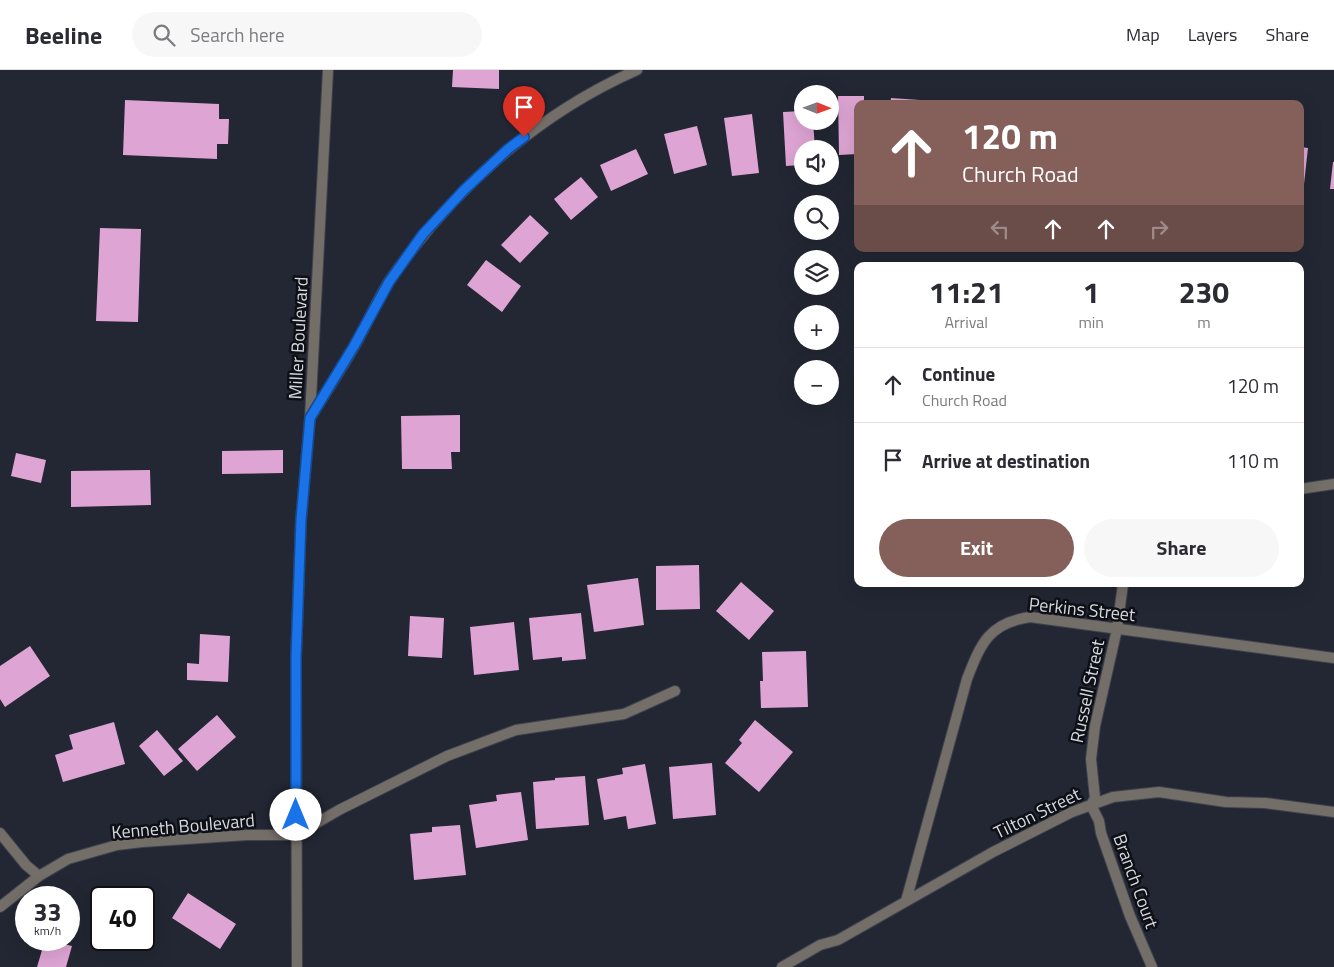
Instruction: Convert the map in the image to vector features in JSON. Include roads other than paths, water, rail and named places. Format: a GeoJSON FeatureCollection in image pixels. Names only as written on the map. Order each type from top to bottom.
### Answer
{"type":"FeatureCollection","features":[{"type":"Feature","properties":{"kind":"street","name":"Miller Boulevard"},"geometry":{"type":"LineString","coordinates":[[297,967],[296,658],[301,520],[310,418],[328,70]]}},
{"type":"Feature","properties":{"kind":"street"},"geometry":{"type":"LineString","coordinates":[[310,418],[354,346],[389,282],[423,234],[508,149],[556,113],[609,82],[637,70]]}},
{"type":"Feature","properties":{"kind":"street"},"geometry":{"type":"LineString","coordinates":[[1304,488],[1334,484]]}},
{"type":"Feature","properties":{"kind":"street","name":"Russell Street"},"geometry":{"type":"LineString","coordinates":[[1091,805],[1095,798],[1091,759],[1095,726],[1117,629],[1123,587]]}},
{"type":"Feature","properties":{"kind":"street","name":"Perkins Street"},"geometry":{"type":"LineString","coordinates":[[906,901],[967,679],[988,636],[999,626],[1013,619],[1030,617],[1334,658]]}},
{"type":"Feature","properties":{"kind":"street"},"geometry":{"type":"LineString","coordinates":[[296,835],[339,810],[448,756],[516,730],[624,714],[675,691]]}},
{"type":"Feature","properties":{"kind":"street","name":"Tilton Street"},"geometry":{"type":"LineString","coordinates":[[782,967],[820,945],[838,940],[993,852],[1072,812],[1113,797],[1159,792],[1226,802],[1265,803],[1334,812]]}},
{"type":"Feature","properties":{"kind":"street","name":"Branch Court"},"geometry":{"type":"LineString","coordinates":[[1091,805],[1099,821],[1101,832],[1130,916],[1152,967]]}},
{"type":"Feature","properties":{"kind":"street"},"geometry":{"type":"LineString","coordinates":[[0,833],[26,865],[39,876]]}},
{"type":"Feature","properties":{"kind":"street","name":"Kenneth Boulevard"},"geometry":{"type":"LineString","coordinates":[[0,907],[39,876],[68,859],[117,845],[247,835],[296,835]]}}]}
